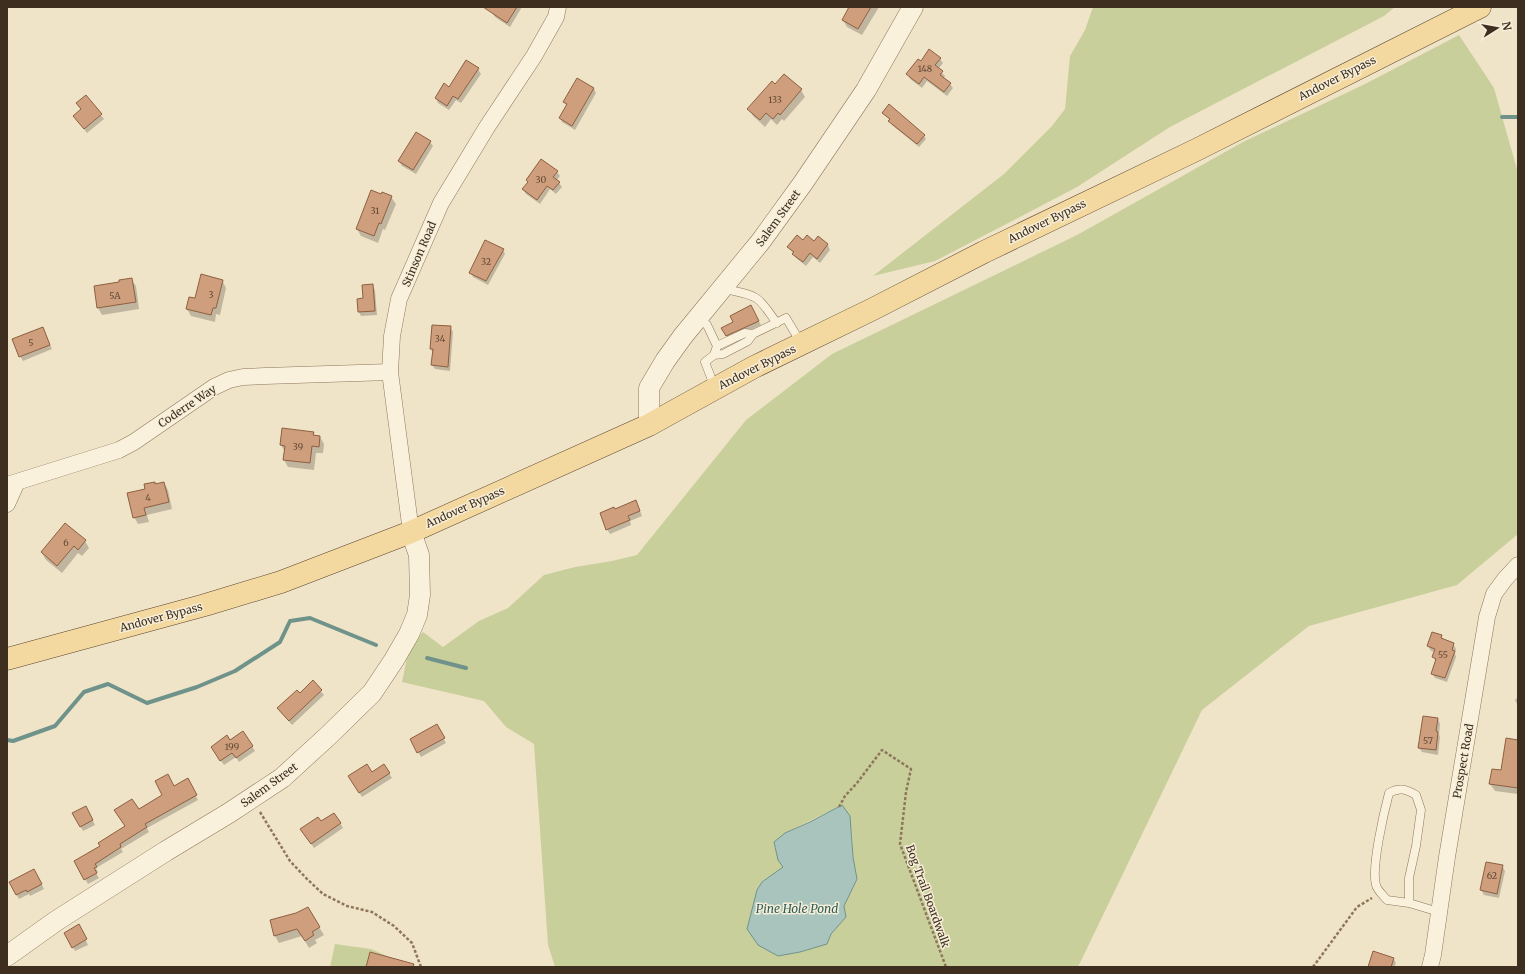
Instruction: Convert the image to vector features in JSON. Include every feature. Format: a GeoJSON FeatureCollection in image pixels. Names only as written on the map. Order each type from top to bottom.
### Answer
{"type":"FeatureCollection","features":[{"type":"Feature","properties":{"kind":"main road","name":"Andover Bypass"},"geometry":{"type":"LineString","coordinates":[[7,659],[205,605],[281,582],[411,532],[649,425],[754,367],[873,309],[984,252],[1196,150],[1480,7]]}},
{"type":"Feature","properties":{"kind":"street","name":"Stinson Road"},"geometry":{"type":"LineString","coordinates":[[411,532],[390,372],[392,336],[399,299],[441,203],[488,126],[534,56],[556,17],[558,7]]}},
{"type":"Feature","properties":{"kind":"street","name":"Salem Street"},"geometry":{"type":"LineString","coordinates":[[649,425],[649,388],[665,361],[698,317],[761,241],[804,183],[866,90],[912,7]]}},
{"type":"Feature","properties":{"kind":"street","name":"Coderre Way"},"geometry":{"type":"LineString","coordinates":[[7,504],[12,483],[119,450],[134,442],[214,387],[229,380],[243,377],[390,372]]}},
{"type":"Feature","properties":{"kind":"street","name":"Salem Street"},"geometry":{"type":"LineString","coordinates":[[7,956],[56,921],[282,778],[372,693],[409,634],[417,615],[420,595],[419,555],[411,532]]}},
{"type":"Feature","properties":{"kind":"street","name":"Prospect Road"},"geometry":{"type":"LineString","coordinates":[[1430,967],[1487,617],[1494,594],[1518,565]]}},
{"type":"Feature","properties":{"kind":"lane"},"geometry":{"type":"LineString","coordinates":[[723,288],[733,292],[745,293],[757,299],[776,323]]}},
{"type":"Feature","properties":{"kind":"lane"},"geometry":{"type":"LineString","coordinates":[[698,317],[706,325],[717,346]]}},
{"type":"Feature","properties":{"kind":"lane"},"geometry":{"type":"LineString","coordinates":[[715,388],[705,362],[714,355],[723,354],[748,341],[754,334],[786,318],[801,344]]}},
{"type":"Feature","properties":{"kind":"lane"},"geometry":{"type":"LineString","coordinates":[[714,355],[717,346],[745,332],[754,334]]}},
{"type":"Feature","properties":{"kind":"lane"},"geometry":{"type":"LineString","coordinates":[[1409,903],[1409,878],[1416,846],[1421,810],[1416,795],[1405,789],[1396,789],[1388,793],[1374,868],[1376,886],[1387,900],[1409,903],[1419,908],[1439,912]]}},
{"type":"Feature","properties":{"kind":"path","name":"Bog Trail Boardwalk"},"geometry":{"type":"LineString","coordinates":[[839,807],[845,796],[882,750],[911,769],[906,792],[900,844],[946,967]]}},
{"type":"Feature","properties":{"kind":"path"},"geometry":{"type":"LineString","coordinates":[[252,798],[290,861],[307,879],[323,894],[347,906],[372,912],[394,926],[412,943],[421,967]]}},
{"type":"Feature","properties":{"kind":"path"},"geometry":{"type":"LineString","coordinates":[[1314,967],[1348,917],[1357,907],[1381,892]]}},
{"type":"Feature","properties":{"kind":"green space"},"geometry":{"type":"Polygon","coordinates":[[[1093,7],[1395,7],[1384,16],[1170,127],[1077,187],[935,261],[873,276],[1004,174],[1052,126],[1065,109],[1070,56],[1085,30],[1093,7]]]}},
{"type":"Feature","properties":{"kind":"green space"},"geometry":{"type":"Polygon","coordinates":[[[1459,35],[1494,88],[1518,173],[1518,534],[1457,585],[1309,626],[1202,710],[1078,967],[555,967],[548,945],[534,744],[506,727],[484,701],[402,682],[409,648],[423,632],[443,647],[479,621],[508,608],[544,575],[575,567],[637,555],[746,420],[832,354],[1077,235],[1243,142],[1365,84],[1459,35]],[[842,805],[785,833],[783,867],[762,882],[757,890],[754,907],[778,956],[800,952],[827,944],[831,934],[846,917],[844,906],[857,879],[853,857],[852,832],[842,805]]]}},
{"type":"Feature","properties":{"kind":"green space"},"geometry":{"type":"Polygon","coordinates":[[[335,944],[371,949],[413,967],[330,967],[335,944]]]}},
{"type":"Feature","properties":{"kind":"water","name":"Pine Hole Pond"},"geometry":{"type":"Polygon","coordinates":[[[842,805],[850,816],[853,857],[857,879],[844,906],[846,917],[831,934],[827,944],[800,952],[778,956],[758,945],[747,929],[757,890],[762,882],[783,867],[778,860],[774,842],[785,833],[842,805]]]}},
{"type":"Feature","properties":{"kind":"building"},"geometry":{"type":"Polygon","coordinates":[[[483,7],[517,7],[507,23],[483,7]]]}},
{"type":"Feature","properties":{"kind":"building"},"geometry":{"type":"Polygon","coordinates":[[[849,7],[871,7],[858,29],[842,20],[849,7]]]}},
{"type":"Feature","properties":{"kind":"building"},"geometry":{"type":"Polygon","coordinates":[[[929,49],[941,58],[935,65],[943,71],[940,75],[951,83],[944,92],[924,77],[919,84],[906,74],[918,59],[921,61],[929,49]]]}},
{"type":"Feature","properties":{"kind":"building"},"geometry":{"type":"Polygon","coordinates":[[[466,60],[479,68],[458,99],[453,96],[447,106],[435,98],[444,83],[449,87],[466,60]]]}},
{"type":"Feature","properties":{"kind":"building"},"geometry":{"type":"Polygon","coordinates":[[[784,74],[802,89],[780,115],[778,113],[773,119],[766,113],[760,120],[747,109],[772,81],[775,84],[784,74]]]}},
{"type":"Feature","properties":{"kind":"building"},"geometry":{"type":"Polygon","coordinates":[[[577,78],[594,88],[572,126],[559,118],[567,104],[563,102],[577,78]]]}},
{"type":"Feature","properties":{"kind":"building"},"geometry":{"type":"Polygon","coordinates":[[[86,95],[102,114],[84,129],[73,116],[81,109],[76,103],[86,95]]]}},
{"type":"Feature","properties":{"kind":"building"},"geometry":{"type":"Polygon","coordinates":[[[889,104],[925,135],[917,144],[888,121],[890,119],[882,113],[889,104]]]}},
{"type":"Feature","properties":{"kind":"building"},"geometry":{"type":"Polygon","coordinates":[[[416,132],[431,141],[413,170],[398,161],[416,132]]]}},
{"type":"Feature","properties":{"kind":"building"},"geometry":{"type":"Polygon","coordinates":[[[541,159],[558,171],[553,177],[560,182],[553,190],[547,186],[537,200],[522,189],[528,182],[526,180],[541,159]]]}},
{"type":"Feature","properties":{"kind":"building"},"geometry":{"type":"Polygon","coordinates":[[[371,190],[392,196],[381,224],[379,223],[374,236],[356,229],[371,190]]]}},
{"type":"Feature","properties":{"kind":"building"},"geometry":{"type":"Polygon","coordinates":[[[797,235],[803,240],[807,235],[814,241],[818,236],[828,244],[817,259],[810,253],[803,262],[792,254],[794,252],[787,247],[797,235]]]}},
{"type":"Feature","properties":{"kind":"building"},"geometry":{"type":"Polygon","coordinates":[[[485,240],[504,249],[486,281],[469,273],[485,240]]]}},
{"type":"Feature","properties":{"kind":"building"},"geometry":{"type":"Polygon","coordinates":[[[201,274],[223,280],[216,308],[213,308],[211,315],[186,309],[189,297],[195,298],[201,274]]]}},
{"type":"Feature","properties":{"kind":"building"},"geometry":{"type":"Polygon","coordinates":[[[132,278],[136,302],[97,308],[94,286],[119,282],[119,280],[132,278]]]}},
{"type":"Feature","properties":{"kind":"building"},"geometry":{"type":"Polygon","coordinates":[[[373,284],[375,311],[358,312],[357,299],[363,298],[362,285],[373,284]]]}},
{"type":"Feature","properties":{"kind":"building"},"geometry":{"type":"Polygon","coordinates":[[[751,305],[759,321],[726,336],[721,328],[733,322],[730,316],[751,305]]]}},
{"type":"Feature","properties":{"kind":"building"},"geometry":{"type":"Polygon","coordinates":[[[432,325],[451,326],[448,367],[431,365],[433,349],[430,349],[432,325]]]}},
{"type":"Feature","properties":{"kind":"building"},"geometry":{"type":"Polygon","coordinates":[[[43,327],[50,345],[19,357],[12,339],[43,327]]]}},
{"type":"Feature","properties":{"kind":"building"},"geometry":{"type":"Polygon","coordinates":[[[282,428],[314,432],[313,435],[320,436],[319,447],[312,446],[310,463],[283,460],[285,446],[280,445],[282,428]]]}},
{"type":"Feature","properties":{"kind":"building"},"geometry":{"type":"Polygon","coordinates":[[[155,482],[155,484],[164,482],[169,502],[144,508],[146,515],[133,518],[127,493],[145,489],[144,484],[155,482]]]}},
{"type":"Feature","properties":{"kind":"building"},"geometry":{"type":"Polygon","coordinates":[[[636,500],[640,511],[628,516],[630,520],[606,530],[600,513],[614,507],[615,509],[636,500]]]}},
{"type":"Feature","properties":{"kind":"building"},"geometry":{"type":"Polygon","coordinates":[[[65,523],[86,540],[78,550],[74,546],[57,566],[41,552],[65,523]]]}},
{"type":"Feature","properties":{"kind":"building"},"geometry":{"type":"Polygon","coordinates":[[[1432,632],[1442,635],[1441,638],[1454,643],[1452,650],[1455,651],[1445,678],[1431,674],[1436,659],[1432,657],[1435,649],[1427,646],[1432,632]]]}},
{"type":"Feature","properties":{"kind":"building"},"geometry":{"type":"Polygon","coordinates":[[[313,680],[322,690],[289,721],[277,708],[297,690],[300,693],[313,680]]]}},
{"type":"Feature","properties":{"kind":"building"},"geometry":{"type":"Polygon","coordinates":[[[1423,716],[1438,718],[1436,750],[1418,748],[1423,716]]]}},
{"type":"Feature","properties":{"kind":"building"},"geometry":{"type":"Polygon","coordinates":[[[437,724],[445,738],[417,753],[410,739],[437,724]]]}},
{"type":"Feature","properties":{"kind":"building"},"geometry":{"type":"Polygon","coordinates":[[[243,731],[253,746],[236,758],[232,753],[220,761],[211,747],[227,735],[230,740],[243,731]]]}},
{"type":"Feature","properties":{"kind":"building"},"geometry":{"type":"Polygon","coordinates":[[[1506,738],[1518,740],[1518,788],[1489,784],[1492,769],[1501,770],[1506,738]]]}},
{"type":"Feature","properties":{"kind":"building"},"geometry":{"type":"Polygon","coordinates":[[[367,764],[372,772],[384,764],[390,773],[359,793],[348,776],[367,764]]]}},
{"type":"Feature","properties":{"kind":"building"},"geometry":{"type":"Polygon","coordinates":[[[168,774],[174,786],[188,778],[197,795],[145,824],[147,827],[120,844],[121,847],[95,864],[97,867],[94,868],[97,873],[84,880],[74,861],[100,846],[98,843],[125,826],[114,810],[132,799],[139,809],[162,795],[155,781],[168,774]]]}},
{"type":"Feature","properties":{"kind":"building"},"geometry":{"type":"Polygon","coordinates":[[[86,806],[93,820],[80,827],[72,813],[86,806]]]}},
{"type":"Feature","properties":{"kind":"building"},"geometry":{"type":"Polygon","coordinates":[[[334,813],[341,823],[311,844],[300,829],[318,817],[321,821],[334,813]]]}},
{"type":"Feature","properties":{"kind":"building"},"geometry":{"type":"Polygon","coordinates":[[[1486,862],[1503,865],[1497,894],[1480,890],[1486,862]]]}},
{"type":"Feature","properties":{"kind":"building"},"geometry":{"type":"Polygon","coordinates":[[[34,869],[42,884],[27,892],[26,890],[16,895],[9,882],[34,869]]]}},
{"type":"Feature","properties":{"kind":"building"},"geometry":{"type":"Polygon","coordinates":[[[308,907],[320,927],[312,932],[314,935],[305,941],[297,929],[274,936],[270,920],[296,913],[308,907]]]}},
{"type":"Feature","properties":{"kind":"building"},"geometry":{"type":"Polygon","coordinates":[[[79,924],[87,939],[72,948],[64,933],[79,924]]]}},
{"type":"Feature","properties":{"kind":"building"},"geometry":{"type":"Polygon","coordinates":[[[1373,951],[1394,958],[1391,967],[1368,967],[1373,951]]]}},
{"type":"Feature","properties":{"kind":"building"},"geometry":{"type":"Polygon","coordinates":[[[370,952],[414,964],[413,967],[366,967],[370,952]]]}},
{"type":"Feature","properties":{"kind":"waterway"},"geometry":{"type":"LineString","coordinates":[[1502,117],[1518,117]]}},
{"type":"Feature","properties":{"kind":"waterway"},"geometry":{"type":"LineString","coordinates":[[7,740],[13,741],[55,726],[84,692],[108,684],[147,703],[197,687],[235,671],[280,642],[290,621],[310,618],[376,645]]}},
{"type":"Feature","properties":{"kind":"waterway"},"geometry":{"type":"LineString","coordinates":[[427,658],[466,668]]}}]}
